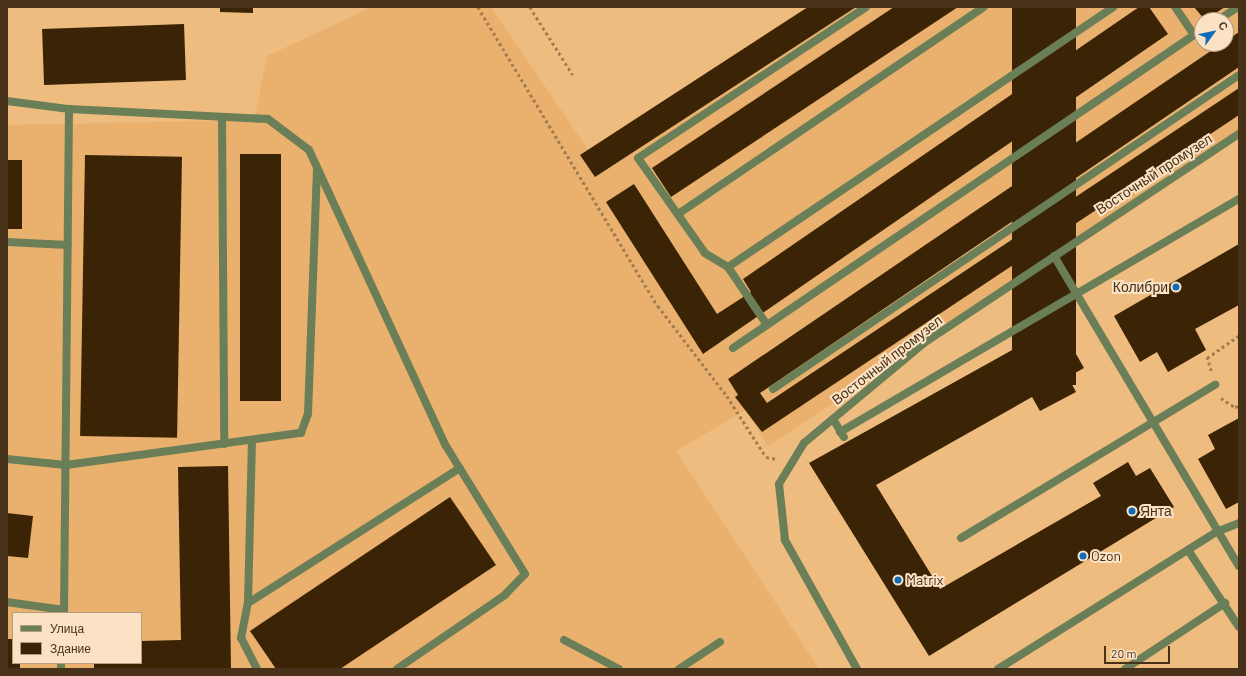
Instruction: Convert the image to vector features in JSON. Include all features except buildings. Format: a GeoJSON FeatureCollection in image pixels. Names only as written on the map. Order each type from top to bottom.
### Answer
{"type":"FeatureCollection","features":[{"type":"Feature","properties":{"kind":"street"},"geometry":{"type":"LineString","coordinates":[[767,325],[728,267],[705,252],[638,158],[866,7]]}},
{"type":"Feature","properties":{"kind":"street"},"geometry":{"type":"LineString","coordinates":[[678,214],[984,7]]}},
{"type":"Feature","properties":{"kind":"street"},"geometry":{"type":"LineString","coordinates":[[728,267],[1113,7]]}},
{"type":"Feature","properties":{"kind":"street"},"geometry":{"type":"LineString","coordinates":[[733,348],[1194,36],[1175,7]]}},
{"type":"Feature","properties":{"kind":"street"},"geometry":{"type":"LineString","coordinates":[[773,389],[1239,76]]}},
{"type":"Feature","properties":{"kind":"street"},"geometry":{"type":"LineString","coordinates":[[7,100],[69,109],[268,119],[309,150],[446,446],[525,574],[505,595],[397,669]]}},
{"type":"Feature","properties":{"kind":"street"},"geometry":{"type":"LineString","coordinates":[[7,602],[64,612],[69,109]]}},
{"type":"Feature","properties":{"kind":"street"},"geometry":{"type":"LineString","coordinates":[[222,117],[224,444]]}},
{"type":"Feature","properties":{"kind":"street","name":"Восточный промузел"},"geometry":{"type":"LineString","coordinates":[[857,669],[785,540],[779,484],[804,443],[924,344],[1239,134]]}},
{"type":"Feature","properties":{"kind":"street"},"geometry":{"type":"LineString","coordinates":[[7,459],[66,465],[301,433],[308,414],[317,166]]}},
{"type":"Feature","properties":{"kind":"street"},"geometry":{"type":"LineString","coordinates":[[833,419],[842,434],[1239,199]]}},
{"type":"Feature","properties":{"kind":"street"},"geometry":{"type":"LineString","coordinates":[[7,242],[68,245]]}},
{"type":"Feature","properties":{"kind":"street"},"geometry":{"type":"LineString","coordinates":[[1054,256],[1216,532],[1239,566]]}},
{"type":"Feature","properties":{"kind":"street"},"geometry":{"type":"LineString","coordinates":[[961,538],[1215,385]]}},
{"type":"Feature","properties":{"kind":"street"},"geometry":{"type":"LineString","coordinates":[[252,440],[248,603],[241,638],[257,669]]}},
{"type":"Feature","properties":{"kind":"street"},"geometry":{"type":"LineString","coordinates":[[248,603],[460,468]]}},
{"type":"Feature","properties":{"kind":"street"},"geometry":{"type":"LineString","coordinates":[[998,669],[1216,532],[1239,523]]}},
{"type":"Feature","properties":{"kind":"street"},"geometry":{"type":"LineString","coordinates":[[1188,550],[1225,603],[1239,627]]}},
{"type":"Feature","properties":{"kind":"street"},"geometry":{"type":"LineString","coordinates":[[1125,669],[1225,603]]}},
{"type":"Feature","properties":{"kind":"street"},"geometry":{"type":"LineString","coordinates":[[564,640],[619,669]]}},
{"type":"Feature","properties":{"kind":"street"},"geometry":{"type":"LineString","coordinates":[[678,669],[720,642]]}},
{"type":"Feature","properties":{"kind":"path"},"geometry":{"type":"LineString","coordinates":[[478,7],[658,306],[727,396],[766,457],[793,462]]}},
{"type":"Feature","properties":{"kind":"path"},"geometry":{"type":"LineString","coordinates":[[530,7],[573,75]]}},
{"type":"Feature","properties":{"kind":"path"},"geometry":{"type":"LineString","coordinates":[[1215,385],[1207,358],[1239,336]]}},
{"type":"Feature","properties":{"kind":"shaded area"},"geometry":{"type":"Polygon","coordinates":[[[372,7],[491,7],[589,151],[806,7],[1239,7],[1239,134],[768,446],[746,410],[676,451],[819,669],[7,669],[7,125],[254,120],[267,56],[372,7]]]}},
{"type":"Feature","properties":{"kind":"place","name":"Колибри"},"geometry":{"type":"Point","coordinates":[1176,287]}},
{"type":"Feature","properties":{"kind":"place","name":"Янта"},"geometry":{"type":"Point","coordinates":[1132,511]}},
{"type":"Feature","properties":{"kind":"place","name":"Ozon"},"geometry":{"type":"Point","coordinates":[1083,556]}},
{"type":"Feature","properties":{"kind":"place","name":"Matrix"},"geometry":{"type":"Point","coordinates":[898,580]}}]}
